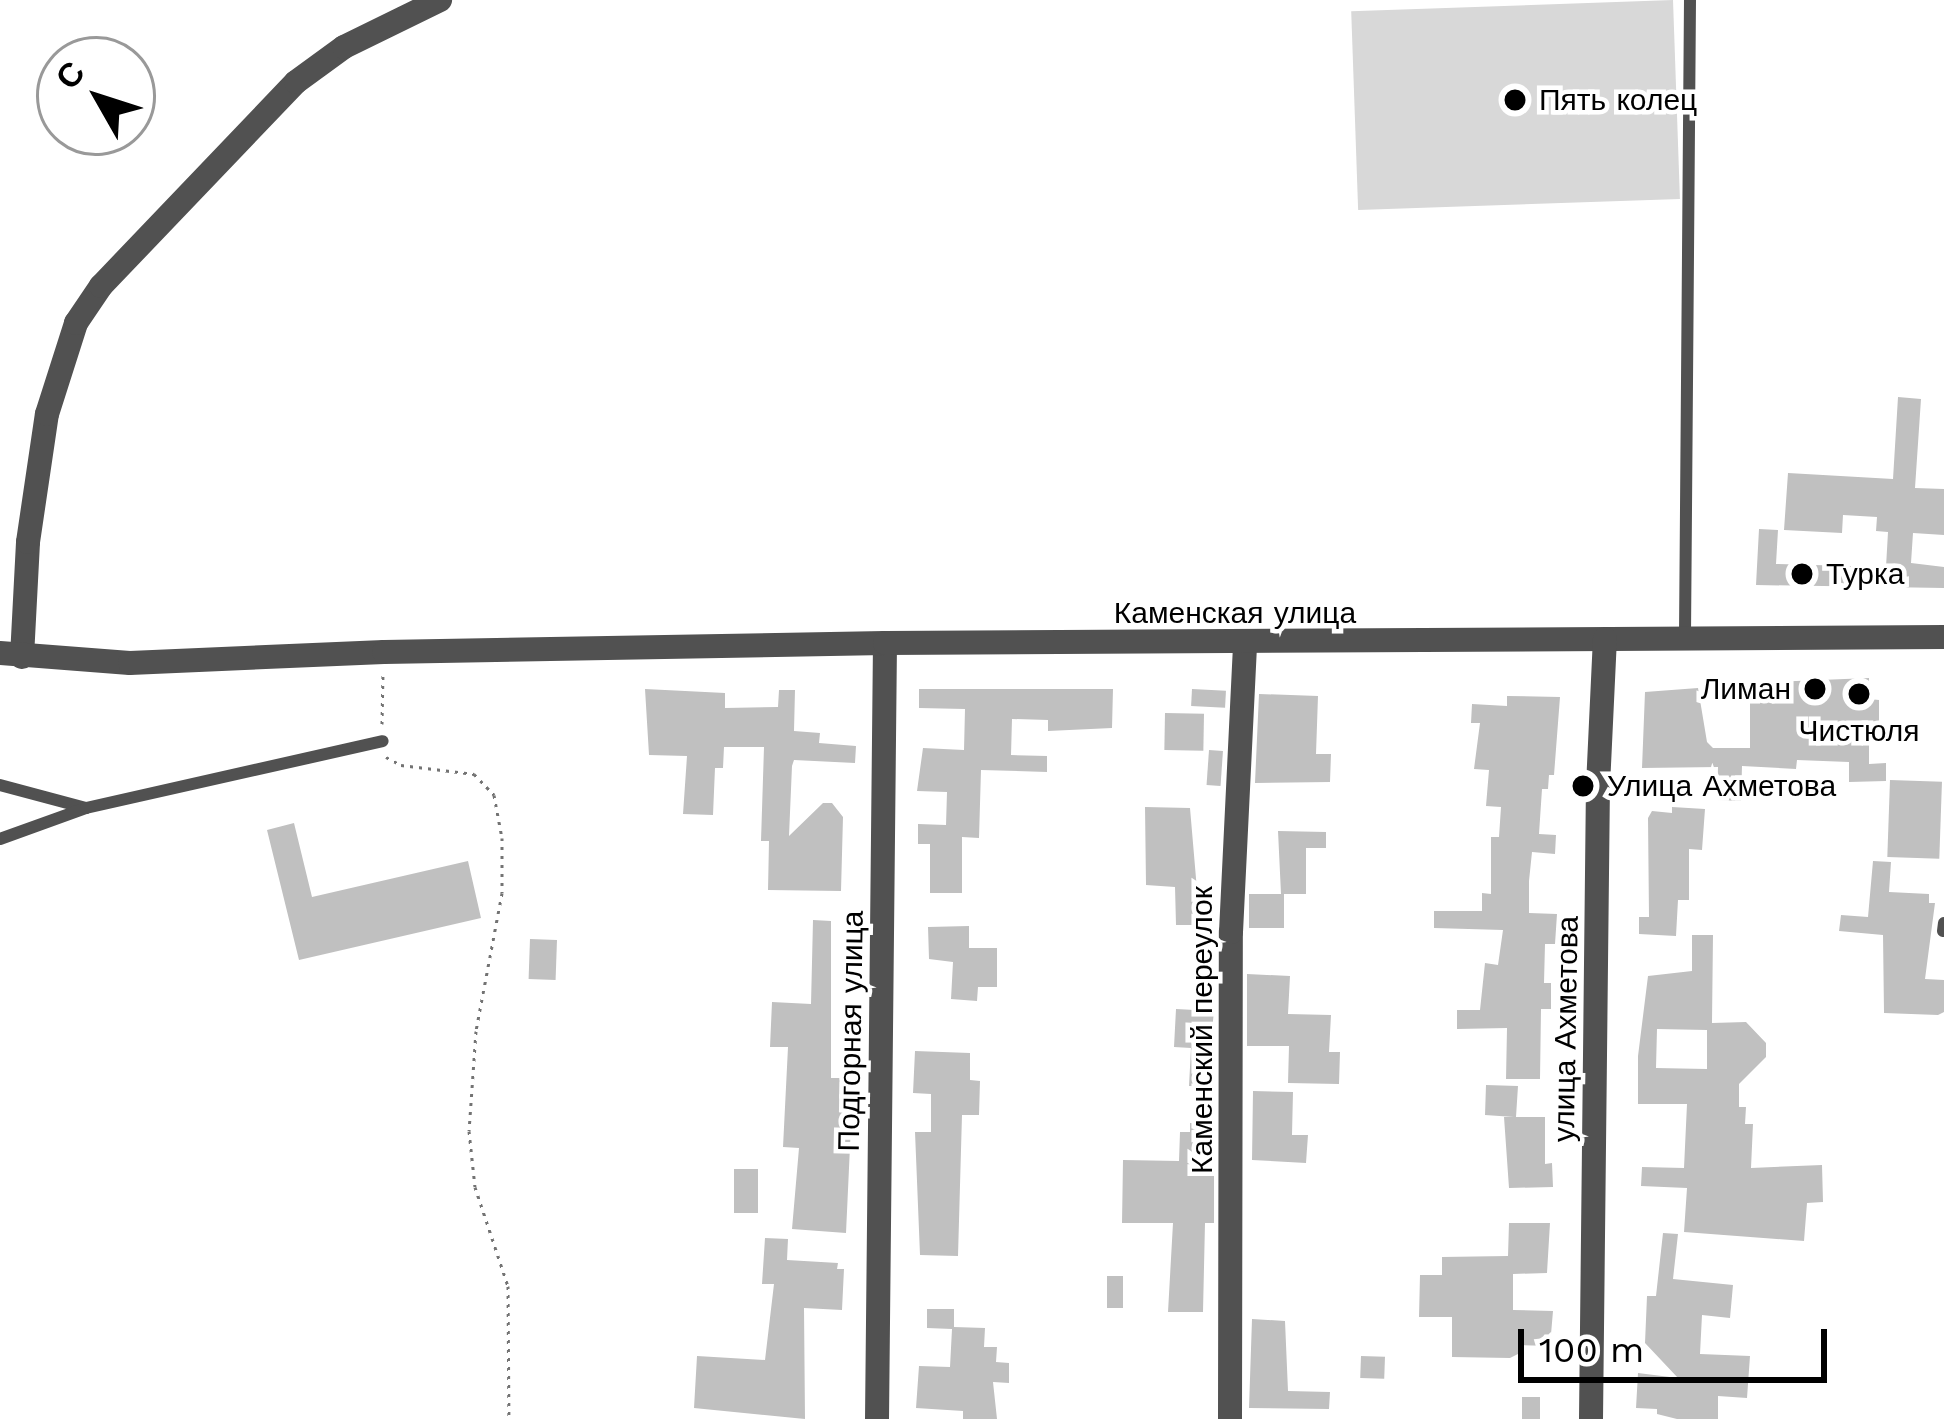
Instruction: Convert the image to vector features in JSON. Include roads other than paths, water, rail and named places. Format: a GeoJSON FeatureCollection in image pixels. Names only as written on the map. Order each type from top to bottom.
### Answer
{"type":"FeatureCollection","features":[{"type":"Feature","properties":{"kind":"street"},"geometry":{"type":"LineString","coordinates":[[11,655],[47,414],[76,323],[100,286],[296,82],[344,47],[440,0]]}},
{"type":"Feature","properties":{"kind":"street","name":"Каменская улица"},"geometry":{"type":"LineString","coordinates":[[11,655],[130,663],[384,652],[885,643],[1944,637]]}},
{"type":"Feature","properties":{"kind":"street","name":"улица Ахметова"},"geometry":{"type":"LineString","coordinates":[[1591,1419],[1598,786],[1605,639]]}},
{"type":"Feature","properties":{"kind":"street","name":"Каменский переулок"},"geometry":{"type":"LineString","coordinates":[[1230,1419],[1232,932],[1245,642]]}},
{"type":"Feature","properties":{"kind":"street","name":"Подгорная улица"},"geometry":{"type":"LineString","coordinates":[[877,1419],[885,643]]}},
{"type":"Feature","properties":{"kind":"lane"},"geometry":{"type":"LineString","coordinates":[[1685,636],[1690,0]]}},
{"type":"Feature","properties":{"kind":"lane"},"geometry":{"type":"LineString","coordinates":[[0,839],[86,808],[383,741]]}},
{"type":"Feature","properties":{"kind":"lane"},"geometry":{"type":"LineString","coordinates":[[0,784],[86,808]]}},
{"type":"Feature","properties":{"kind":"place","name":"Пять колец"},"geometry":{"type":"Point","coordinates":[1515,100]}},
{"type":"Feature","properties":{"kind":"place","name":"Турка"},"geometry":{"type":"Point","coordinates":[1802,574]}},
{"type":"Feature","properties":{"kind":"place","name":"Лиман"},"geometry":{"type":"Point","coordinates":[1815,689]}},
{"type":"Feature","properties":{"kind":"place","name":"Чистюля"},"geometry":{"type":"Point","coordinates":[1859,694]}},
{"type":"Feature","properties":{"kind":"place","name":"Улица Ахметова"},"geometry":{"type":"Point","coordinates":[1583,786]}}]}
